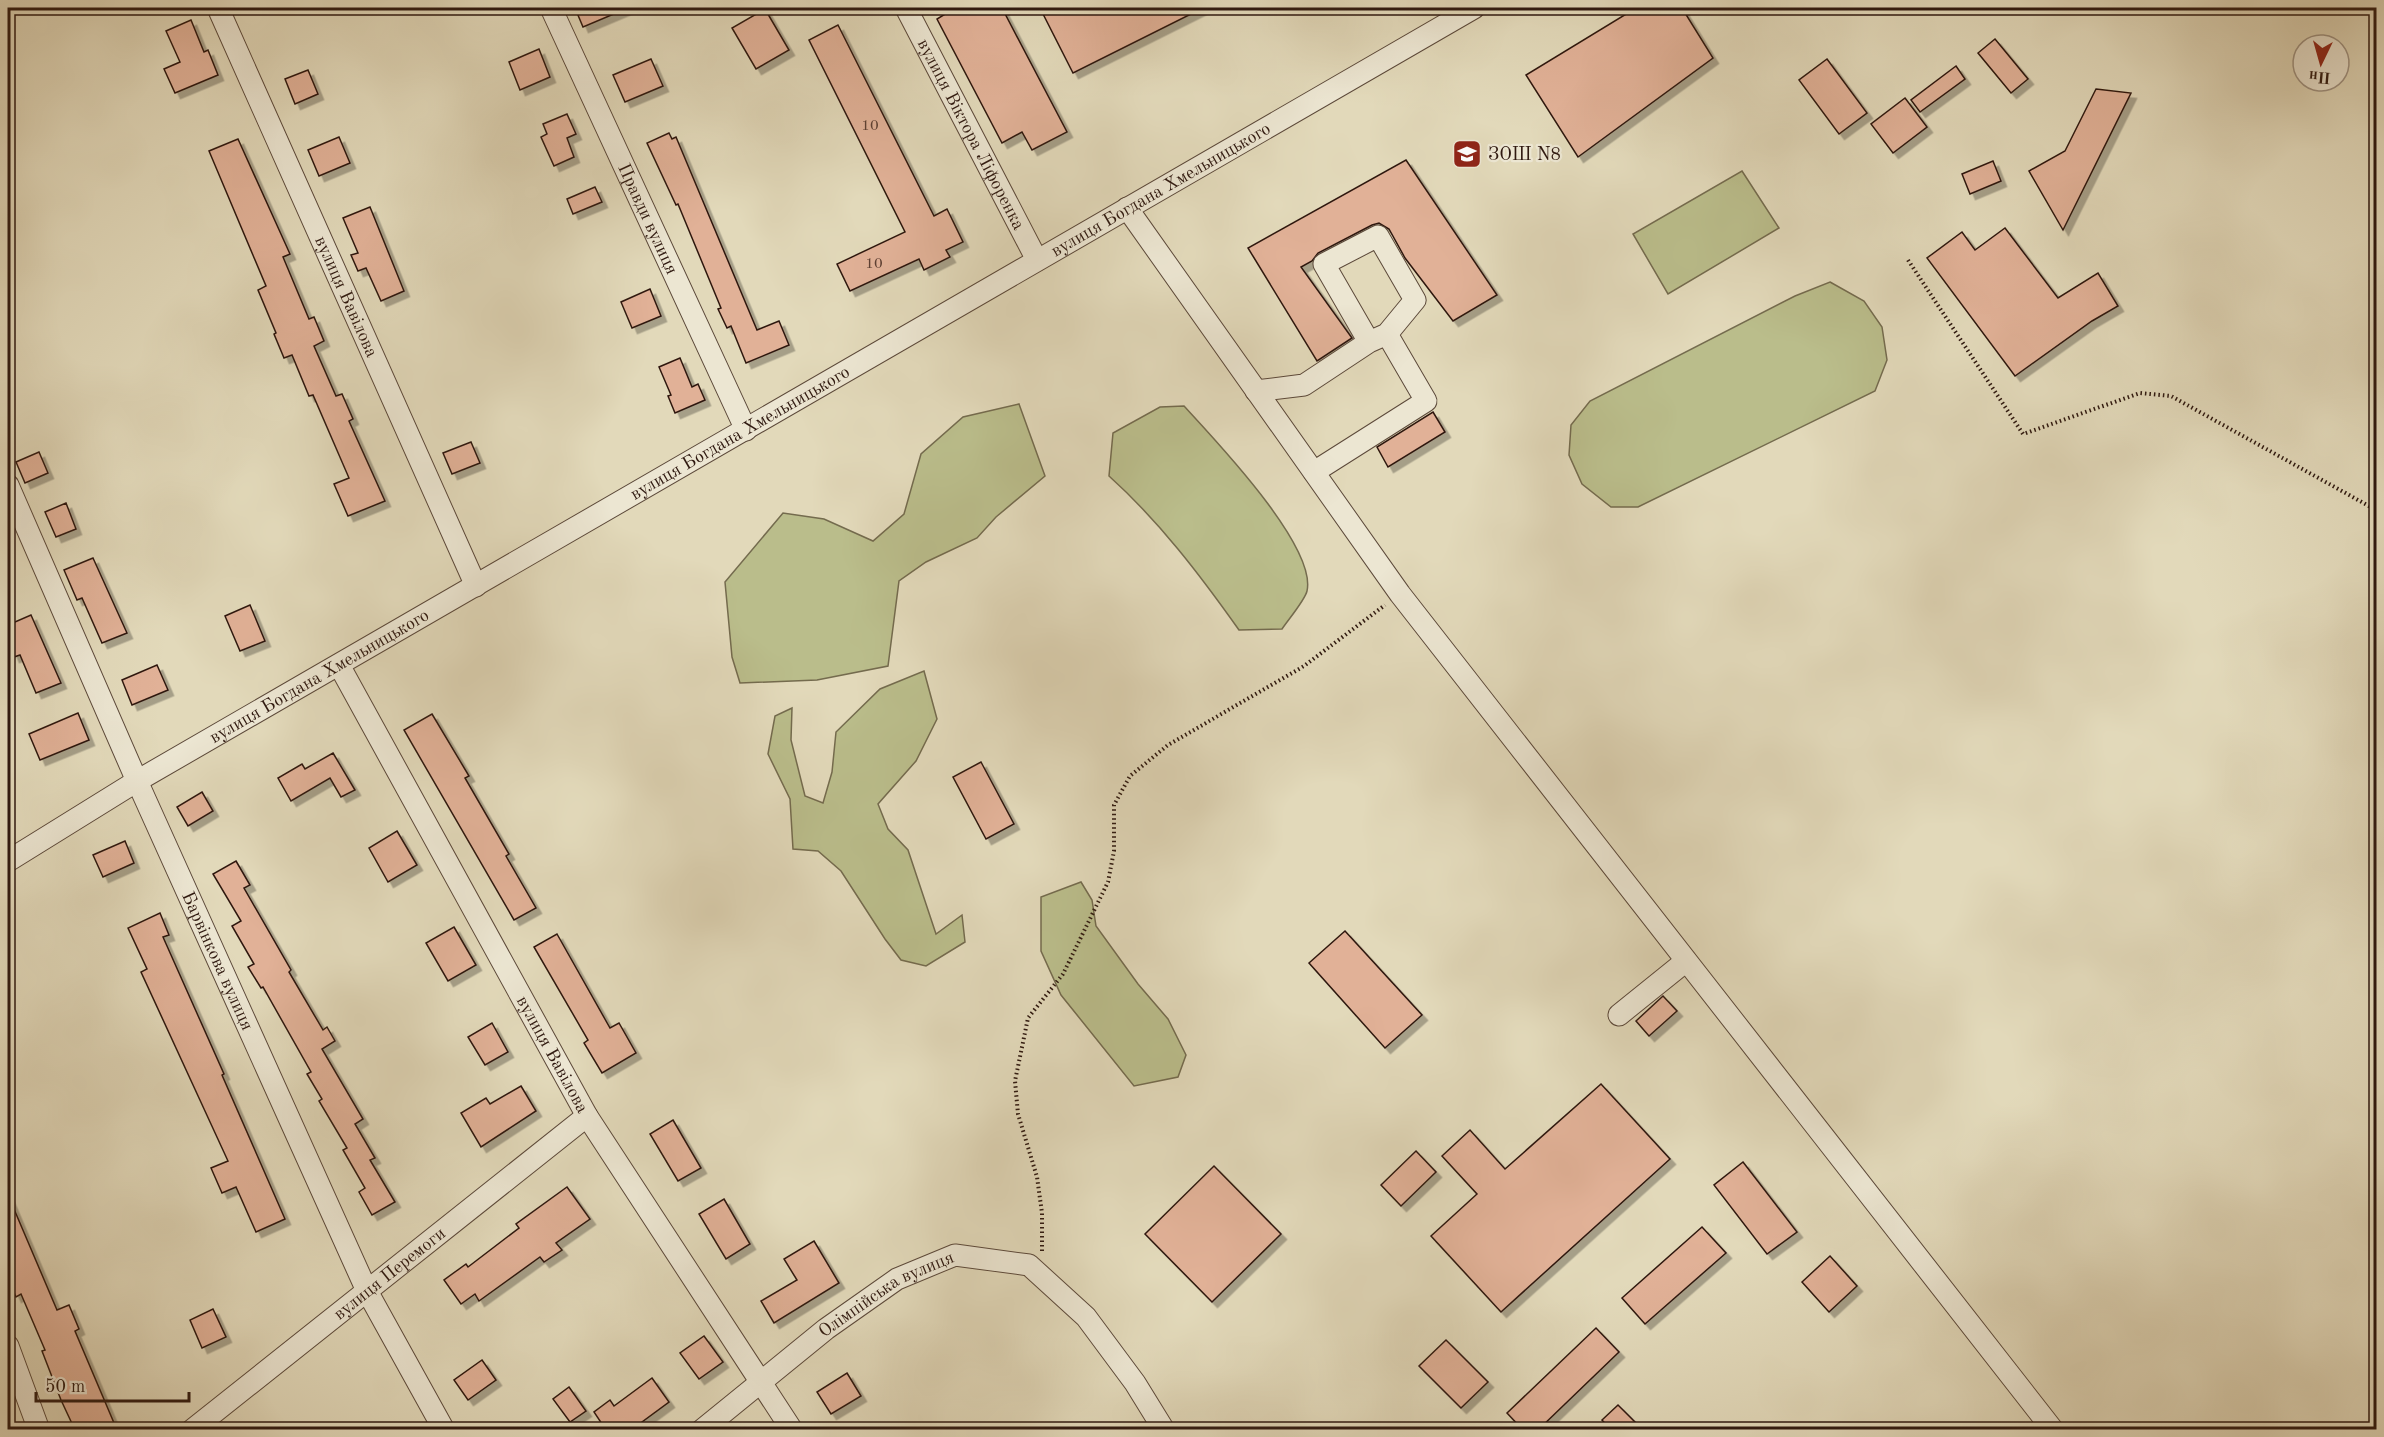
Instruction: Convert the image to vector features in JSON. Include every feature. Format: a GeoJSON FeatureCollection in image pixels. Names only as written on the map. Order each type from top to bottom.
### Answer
{"type":"FeatureCollection","features":[{"type":"Feature","properties":{"kind":"street","name":"вулиця Вавілова"},"geometry":{"type":"LineString","coordinates":[[218,8],[476,586]]}},
{"type":"Feature","properties":{"kind":"street","name":"Правди вулиця"},"geometry":{"type":"LineString","coordinates":[[551,8],[746,430]]}},
{"type":"Feature","properties":{"kind":"street","name":"вулиця Віктора Ліфоренка"},"geometry":{"type":"LineString","coordinates":[[906,8],[1037,260]]}},
{"type":"Feature","properties":{"kind":"street","name":"вулиця Богдана Хмельницького"},"geometry":{"type":"LineString","coordinates":[[8,861],[137,780],[1474,8]]}},
{"type":"Feature","properties":{"kind":"street"},"geometry":{"type":"LineString","coordinates":[[1127,208],[1400,594],[2053,1430]]}},
{"type":"Feature","properties":{"kind":"street"},"geometry":{"type":"LineString","coordinates":[[1256,391],[1304,385],[1378,338],[1415,300],[1378,236],[1324,264],[1378,338],[1426,401],[1314,472]]}},
{"type":"Feature","properties":{"kind":"street","name":"Барвінкова вулиця"},"geometry":{"type":"LineString","coordinates":[[8,485],[137,780],[367,1291],[444,1430]]}},
{"type":"Feature","properties":{"kind":"street","name":"вулиця Вавілова"},"geometry":{"type":"LineString","coordinates":[[339,665],[588,1116],[792,1430]]}},
{"type":"Feature","properties":{"kind":"street"},"geometry":{"type":"LineString","coordinates":[[1619,1015],[1686,961]]}},
{"type":"Feature","properties":{"kind":"street","name":"вулиця Перемоги"},"geometry":{"type":"LineString","coordinates":[[192,1430],[588,1116]]}},
{"type":"Feature","properties":{"kind":"street","name":"Олімпійська вулиця"},"geometry":{"type":"LineString","coordinates":[[702,1430],[826,1329],[897,1278],[956,1254],[1029,1265],[1086,1317],[1135,1383],[1164,1430]]}},
{"type":"Feature","properties":{"kind":"street"},"geometry":{"type":"LineString","coordinates":[[8,1346],[39,1430]]}},
{"type":"Feature","properties":{"kind":"path"},"geometry":{"type":"LineString","coordinates":[[1908,260],[2023,434],[2140,393],[2171,396],[2376,510]]}},
{"type":"Feature","properties":{"kind":"path"},"geometry":{"type":"LineString","coordinates":[[1045,1279],[1042,1254],[1042,1214],[1037,1177],[1018,1114],[1015,1081],[1028,1018],[1063,974],[1108,882],[1114,851],[1114,805],[1130,776],[1168,745],[1304,666],[1400,594]]}},
{"type":"Feature","properties":{"kind":"green space"},"geometry":{"type":"Polygon","coordinates":[[[1742,171],[1779,228],[1668,294],[1633,234],[1742,171]]]}},
{"type":"Feature","properties":{"kind":"green space"},"geometry":{"type":"Polygon","coordinates":[[[1830,282],[1864,301],[1882,327],[1887,360],[1875,391],[1638,507],[1611,507],[1582,484],[1569,455],[1571,425],[1590,401],[1795,296],[1830,282]]]}},
{"type":"Feature","properties":{"kind":"green space"},"geometry":{"type":"Polygon","coordinates":[[[1019,404],[1045,476],[996,517],[977,538],[926,562],[899,581],[888,666],[817,680],[740,683],[732,657],[725,582],[783,513],[824,519],[873,541],[904,514],[921,454],[963,417],[1019,404]]]}},
{"type":"Feature","properties":{"kind":"green space"},"geometry":{"type":"Polygon","coordinates":[[[1184,406],[1239,467],[1280,521],[1296,548],[1306,571],[1307,591],[1300,605],[1282,629],[1239,630],[1178,549],[1145,511],[1109,476],[1113,433],[1160,407],[1184,406]]]}},
{"type":"Feature","properties":{"kind":"green space"},"geometry":{"type":"Polygon","coordinates":[[[924,671],[937,719],[916,761],[878,804],[888,829],[908,850],[936,934],[962,915],[965,942],[926,966],[901,960],[841,871],[818,851],[793,849],[790,799],[768,754],[775,716],[792,708],[791,740],[805,796],[823,803],[832,772],[836,732],[880,689],[924,671]]]}},
{"type":"Feature","properties":{"kind":"green space"},"geometry":{"type":"Polygon","coordinates":[[[1081,882],[1092,900],[1096,926],[1138,984],[1168,1019],[1186,1055],[1178,1077],[1134,1086],[1061,995],[1041,951],[1041,897],[1081,882]]]}},
{"type":"Feature","properties":{"kind":"building"},"geometry":{"type":"Polygon","coordinates":[[[575,8],[628,8],[583,27],[575,8]]]}},
{"type":"Feature","properties":{"kind":"building"},"geometry":{"type":"Polygon","coordinates":[[[944,8],[1002,8],[1067,132],[1032,150],[1022,132],[1002,143],[937,19],[947,13],[944,8]]]}},
{"type":"Feature","properties":{"kind":"building"},"geometry":{"type":"Polygon","coordinates":[[[1040,8],[1203,8],[1073,73],[1040,8]]]}},
{"type":"Feature","properties":{"kind":"building"},"geometry":{"type":"Polygon","coordinates":[[[1636,8],[1682,8],[1713,58],[1578,157],[1526,75],[1636,8]]]}},
{"type":"Feature","properties":{"kind":"building"},"geometry":{"type":"Polygon","coordinates":[[[765,9],[789,50],[756,69],[732,28],[765,9]]]}},
{"type":"Feature","properties":{"kind":"building"},"geometry":{"type":"Polygon","coordinates":[[[191,20],[204,52],[208,50],[218,75],[175,93],[164,69],[180,62],[166,31],[191,20]]]}},
{"type":"Feature","properties":{"kind":"building"},"geometry":{"type":"Polygon","coordinates":[[[838,25],[934,216],[947,209],[963,242],[946,250],[950,257],[924,270],[919,259],[850,291],[837,264],[905,232],[809,40],[838,25]]]}},
{"type":"Feature","properties":{"kind":"building"},"geometry":{"type":"Polygon","coordinates":[[[1995,39],[2028,79],[2011,93],[1978,53],[1995,39]]]}},
{"type":"Feature","properties":{"kind":"building"},"geometry":{"type":"Polygon","coordinates":[[[539,49],[550,77],[520,90],[509,62],[539,49]]]}},
{"type":"Feature","properties":{"kind":"building"},"geometry":{"type":"Polygon","coordinates":[[[651,59],[663,86],[625,102],[613,75],[651,59]]]}},
{"type":"Feature","properties":{"kind":"building"},"geometry":{"type":"Polygon","coordinates":[[[1827,59],[1867,113],[1839,134],[1799,80],[1827,59]]]}},
{"type":"Feature","properties":{"kind":"building"},"geometry":{"type":"Polygon","coordinates":[[[1956,66],[1965,79],[1920,112],[1911,100],[1956,66]]]}},
{"type":"Feature","properties":{"kind":"building"},"geometry":{"type":"Polygon","coordinates":[[[308,70],[318,94],[295,104],[285,79],[308,70]]]}},
{"type":"Feature","properties":{"kind":"building"},"geometry":{"type":"Polygon","coordinates":[[[2096,89],[2131,93],[2063,230],[2029,171],[2065,151],[2096,89]]]}},
{"type":"Feature","properties":{"kind":"building"},"geometry":{"type":"Polygon","coordinates":[[[1905,98],[1927,127],[1893,153],[1871,124],[1905,98]]]}},
{"type":"Feature","properties":{"kind":"building"},"geometry":{"type":"Polygon","coordinates":[[[567,114],[576,134],[567,138],[574,157],[554,166],[541,137],[547,134],[543,124],[567,114]]]}},
{"type":"Feature","properties":{"kind":"building"},"geometry":{"type":"Polygon","coordinates":[[[669,133],[672,139],[676,137],[757,330],[779,321],[789,345],[746,363],[731,326],[727,328],[718,309],[721,308],[678,204],[676,205],[647,143],[669,133]]]}},
{"type":"Feature","properties":{"kind":"building"},"geometry":{"type":"Polygon","coordinates":[[[339,137],[350,163],[319,176],[308,150],[339,137]]]}},
{"type":"Feature","properties":{"kind":"building"},"geometry":{"type":"Polygon","coordinates":[[[238,139],[290,254],[283,257],[309,319],[314,317],[324,341],[314,346],[336,396],[342,394],[353,419],[349,421],[385,501],[348,516],[334,484],[349,478],[313,395],[309,396],[292,355],[284,358],[258,290],[266,286],[209,151],[238,139]]]}},
{"type":"Feature","properties":{"kind":"building"},"geometry":{"type":"Polygon","coordinates":[[[1406,160],[1497,295],[1453,321],[1405,258],[1389,229],[1379,223],[1372,225],[1318,253],[1312,261],[1301,267],[1352,338],[1317,361],[1248,248],[1406,160]]]}},
{"type":"Feature","properties":{"kind":"building"},"geometry":{"type":"Polygon","coordinates":[[[1993,161],[2001,181],[1970,194],[1962,174],[1993,161]]]}},
{"type":"Feature","properties":{"kind":"building"},"geometry":{"type":"Polygon","coordinates":[[[595,187],[602,202],[573,214],[567,199],[595,187]]]}},
{"type":"Feature","properties":{"kind":"building"},"geometry":{"type":"Polygon","coordinates":[[[370,207],[404,291],[381,301],[366,268],[358,271],[351,255],[358,253],[343,218],[370,207]]]}},
{"type":"Feature","properties":{"kind":"building"},"geometry":{"type":"Polygon","coordinates":[[[2005,228],[2058,298],[2098,273],[2118,306],[2092,321],[2015,376],[1927,258],[1962,232],[1975,250],[2005,228]]]}},
{"type":"Feature","properties":{"kind":"building"},"geometry":{"type":"Polygon","coordinates":[[[650,289],[661,316],[632,328],[621,302],[650,289]]]}},
{"type":"Feature","properties":{"kind":"building"},"geometry":{"type":"Polygon","coordinates":[[[680,358],[692,387],[698,384],[705,400],[675,413],[668,396],[671,395],[659,367],[680,358]]]}},
{"type":"Feature","properties":{"kind":"building"},"geometry":{"type":"Polygon","coordinates":[[[1433,412],[1445,432],[1388,467],[1377,447],[1433,412]]]}},
{"type":"Feature","properties":{"kind":"building"},"geometry":{"type":"Polygon","coordinates":[[[471,442],[480,463],[452,474],[443,453],[471,442]]]}},
{"type":"Feature","properties":{"kind":"building"},"geometry":{"type":"Polygon","coordinates":[[[39,452],[48,473],[25,483],[16,462],[39,452]]]}},
{"type":"Feature","properties":{"kind":"building"},"geometry":{"type":"Polygon","coordinates":[[[66,503],[76,529],[56,537],[45,512],[66,503]]]}},
{"type":"Feature","properties":{"kind":"building"},"geometry":{"type":"Polygon","coordinates":[[[93,558],[127,633],[102,643],[82,598],[77,600],[64,570],[93,558]]]}},
{"type":"Feature","properties":{"kind":"building"},"geometry":{"type":"Polygon","coordinates":[[[250,605],[265,641],[240,651],[225,616],[250,605]]]}},
{"type":"Feature","properties":{"kind":"building"},"geometry":{"type":"Polygon","coordinates":[[[31,615],[61,683],[36,693],[20,655],[14,657],[8,643],[8,625],[31,615]]]}},
{"type":"Feature","properties":{"kind":"building"},"geometry":{"type":"Polygon","coordinates":[[[157,665],[168,690],[132,705],[122,680],[157,665]]]}},
{"type":"Feature","properties":{"kind":"building"},"geometry":{"type":"Polygon","coordinates":[[[78,713],[89,740],[40,760],[29,734],[78,713]]]}},
{"type":"Feature","properties":{"kind":"building"},"geometry":{"type":"Polygon","coordinates":[[[432,714],[469,776],[465,778],[509,854],[506,856],[536,908],[514,920],[404,730],[432,714]]]}},
{"type":"Feature","properties":{"kind":"building"},"geometry":{"type":"Polygon","coordinates":[[[333,753],[355,790],[341,797],[330,778],[291,801],[278,778],[302,764],[305,769],[333,753]]]}},
{"type":"Feature","properties":{"kind":"building"},"geometry":{"type":"Polygon","coordinates":[[[981,762],[1014,824],[986,839],[953,777],[981,762]]]}},
{"type":"Feature","properties":{"kind":"building"},"geometry":{"type":"Polygon","coordinates":[[[202,792],[213,811],[188,826],[177,807],[202,792]]]}},
{"type":"Feature","properties":{"kind":"building"},"geometry":{"type":"Polygon","coordinates":[[[397,831],[417,865],[388,882],[369,848],[397,831]]]}},
{"type":"Feature","properties":{"kind":"building"},"geometry":{"type":"Polygon","coordinates":[[[125,841],[134,863],[103,877],[93,855],[125,841]]]}},
{"type":"Feature","properties":{"kind":"building"},"geometry":{"type":"Polygon","coordinates":[[[236,861],[250,885],[244,888],[291,970],[289,972],[323,1030],[327,1027],[335,1041],[322,1049],[363,1119],[355,1124],[375,1158],[370,1160],[395,1202],[372,1215],[359,1192],[365,1188],[343,1150],[347,1148],[319,1101],[322,1099],[307,1074],[311,1072],[263,987],[261,988],[248,967],[254,964],[232,926],[241,921],[213,874],[236,861]]]}},
{"type":"Feature","properties":{"kind":"building"},"geometry":{"type":"Polygon","coordinates":[[[160,913],[169,935],[163,937],[285,1219],[256,1232],[236,1187],[222,1193],[211,1168],[228,1161],[141,972],[147,969],[128,928],[160,913]]]}},
{"type":"Feature","properties":{"kind":"building"},"geometry":{"type":"Polygon","coordinates":[[[454,927],[476,965],[448,981],[426,943],[454,927]]]}},
{"type":"Feature","properties":{"kind":"building"},"geometry":{"type":"Polygon","coordinates":[[[1345,931],[1422,1015],[1385,1048],[1309,963],[1345,931]]]}},
{"type":"Feature","properties":{"kind":"building"},"geometry":{"type":"Polygon","coordinates":[[[557,934],[610,1028],[619,1023],[636,1053],[602,1073],[584,1043],[588,1040],[534,947],[557,934]]]}},
{"type":"Feature","properties":{"kind":"building"},"geometry":{"type":"Polygon","coordinates":[[[1663,996],[1677,1011],[1649,1036],[1636,1021],[1663,996]]]}},
{"type":"Feature","properties":{"kind":"building"},"geometry":{"type":"Polygon","coordinates":[[[492,1023],[508,1052],[485,1065],[468,1037],[492,1023]]]}},
{"type":"Feature","properties":{"kind":"building"},"geometry":{"type":"Polygon","coordinates":[[[1601,1084],[1670,1159],[1501,1312],[1431,1236],[1477,1194],[1442,1156],[1470,1130],[1505,1169],[1601,1084]]]}},
{"type":"Feature","properties":{"kind":"building"},"geometry":{"type":"Polygon","coordinates":[[[521,1086],[536,1111],[481,1147],[461,1113],[486,1098],[490,1104],[521,1086]]]}},
{"type":"Feature","properties":{"kind":"building"},"geometry":{"type":"Polygon","coordinates":[[[673,1120],[701,1168],[678,1181],[650,1134],[673,1120]]]}},
{"type":"Feature","properties":{"kind":"building"},"geometry":{"type":"Polygon","coordinates":[[[1416,1151],[1436,1172],[1401,1206],[1381,1185],[1416,1151]]]}},
{"type":"Feature","properties":{"kind":"building"},"geometry":{"type":"Polygon","coordinates":[[[1743,1162],[1797,1232],[1767,1254],[1714,1185],[1743,1162]]]}},
{"type":"Feature","properties":{"kind":"building"},"geometry":{"type":"Polygon","coordinates":[[[1214,1166],[1281,1234],[1212,1302],[1145,1234],[1214,1166]]]}},
{"type":"Feature","properties":{"kind":"building"},"geometry":{"type":"Polygon","coordinates":[[[567,1187],[590,1219],[556,1243],[562,1250],[544,1262],[540,1257],[479,1301],[475,1294],[461,1304],[444,1280],[466,1264],[468,1267],[519,1228],[516,1224],[567,1187]]]}},
{"type":"Feature","properties":{"kind":"building"},"geometry":{"type":"Polygon","coordinates":[[[8,1195],[57,1310],[69,1305],[79,1329],[75,1331],[117,1430],[75,1430],[61,1400],[42,1351],[45,1350],[21,1294],[16,1297],[8,1279],[8,1195]]]}},
{"type":"Feature","properties":{"kind":"building"},"geometry":{"type":"Polygon","coordinates":[[[724,1199],[750,1244],[726,1259],[699,1214],[724,1199]]]}},
{"type":"Feature","properties":{"kind":"building"},"geometry":{"type":"Polygon","coordinates":[[[1702,1227],[1726,1253],[1645,1324],[1622,1298],[1702,1227]]]}},
{"type":"Feature","properties":{"kind":"building"},"geometry":{"type":"Polygon","coordinates":[[[814,1241],[839,1283],[774,1323],[761,1301],[797,1280],[784,1259],[814,1241]]]}},
{"type":"Feature","properties":{"kind":"building"},"geometry":{"type":"Polygon","coordinates":[[[1830,1256],[1857,1286],[1829,1312],[1802,1282],[1830,1256]]]}},
{"type":"Feature","properties":{"kind":"building"},"geometry":{"type":"Polygon","coordinates":[[[213,1309],[226,1337],[202,1348],[190,1320],[213,1309]]]}},
{"type":"Feature","properties":{"kind":"building"},"geometry":{"type":"Polygon","coordinates":[[[1596,1328],[1619,1352],[1538,1430],[1523,1430],[1507,1413],[1596,1328]]]}},
{"type":"Feature","properties":{"kind":"building"},"geometry":{"type":"Polygon","coordinates":[[[704,1336],[723,1362],[699,1379],[680,1353],[704,1336]]]}},
{"type":"Feature","properties":{"kind":"building"},"geometry":{"type":"Polygon","coordinates":[[[1446,1340],[1488,1382],[1461,1408],[1419,1366],[1446,1340]]]}},
{"type":"Feature","properties":{"kind":"building"},"geometry":{"type":"Polygon","coordinates":[[[482,1360],[496,1380],[468,1400],[454,1380],[482,1360]]]}},
{"type":"Feature","properties":{"kind":"building"},"geometry":{"type":"Polygon","coordinates":[[[847,1373],[861,1396],[831,1414],[817,1392],[847,1373]]]}},
{"type":"Feature","properties":{"kind":"building"},"geometry":{"type":"Polygon","coordinates":[[[652,1378],[669,1402],[631,1430],[606,1430],[594,1412],[610,1400],[614,1406],[652,1378]]]}},
{"type":"Feature","properties":{"kind":"building"},"geometry":{"type":"Polygon","coordinates":[[[569,1387],[586,1411],[570,1422],[553,1399],[569,1387]]]}},
{"type":"Feature","properties":{"kind":"building"},"geometry":{"type":"Polygon","coordinates":[[[1618,1405],[1643,1430],[1611,1430],[1602,1420],[1618,1405]]]}},
{"type":"Feature","properties":{"kind":"place","name":"ЗОШ N8"},"geometry":{"type":"Point","coordinates":[1467,154]}}]}
